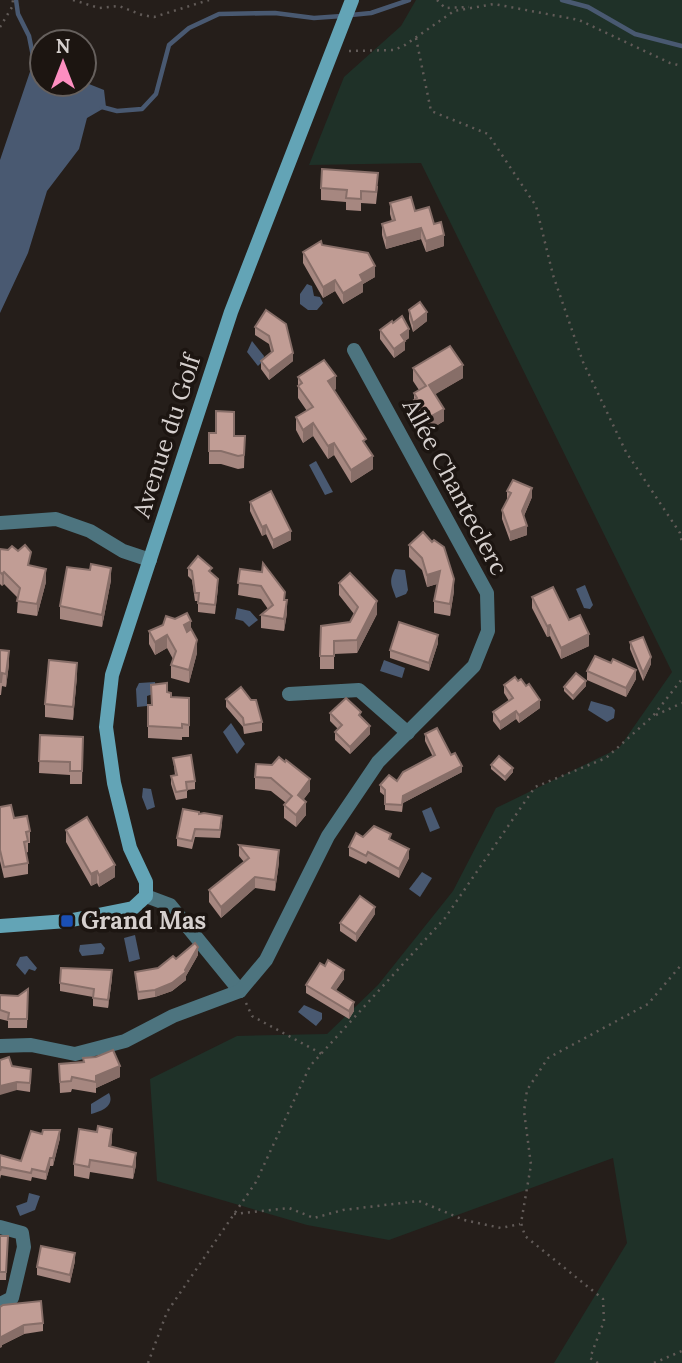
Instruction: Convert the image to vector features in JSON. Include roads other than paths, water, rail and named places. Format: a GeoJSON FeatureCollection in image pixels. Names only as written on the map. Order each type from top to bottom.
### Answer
{"type":"FeatureCollection","features":[{"type":"Feature","properties":{"kind":"street","name":"Avenue du Golf"},"geometry":{"type":"LineString","coordinates":[[146,896],[146,882],[130,848],[114,783],[106,727],[112,675],[231,312],[352,0]]}},
{"type":"Feature","properties":{"kind":"street","name":"Allée Chanteclerc"},"geometry":{"type":"LineString","coordinates":[[240,991],[266,960],[328,836],[378,762],[474,666],[488,631],[487,593],[354,350]]}},
{"type":"Feature","properties":{"kind":"street"},"geometry":{"type":"LineString","coordinates":[[0,523],[56,519],[90,531],[122,551],[150,560]]}},
{"type":"Feature","properties":{"kind":"street"},"geometry":{"type":"LineString","coordinates":[[289,694],[359,690],[408,733]]}},
{"type":"Feature","properties":{"kind":"street"},"geometry":{"type":"LineString","coordinates":[[0,926],[67,921],[133,908],[146,896],[170,905],[240,991],[173,1016],[125,1041],[75,1054],[31,1045],[0,1046]]}},
{"type":"Feature","properties":{"kind":"street"},"geometry":{"type":"LineString","coordinates":[[0,1227],[22,1233],[24,1247],[12,1298],[0,1304]]}},
{"type":"Feature","properties":{"kind":"water"},"geometry":{"type":"Polygon","coordinates":[[[28,78],[28,98],[98,98],[98,88],[104,90],[106,107],[87,118],[79,149],[47,191],[28,253],[0,313],[0,160],[28,78]]]}},
{"type":"Feature","properties":{"kind":"water"},"geometry":{"type":"Polygon","coordinates":[[[307,284],[312,286],[314,296],[320,297],[323,303],[317,310],[308,310],[300,304],[300,294],[307,284]]]}},
{"type":"Feature","properties":{"kind":"water"},"geometry":{"type":"Polygon","coordinates":[[[252,341],[264,356],[258,366],[247,352],[252,341]]]}},
{"type":"Feature","properties":{"kind":"water"},"geometry":{"type":"Polygon","coordinates":[[[316,461],[333,492],[325,495],[309,465],[316,461]]]}},
{"type":"Feature","properties":{"kind":"water"},"geometry":{"type":"Polygon","coordinates":[[[395,569],[405,570],[408,590],[406,594],[396,598],[391,581],[395,569]]]}},
{"type":"Feature","properties":{"kind":"water"},"geometry":{"type":"Polygon","coordinates":[[[585,585],[593,605],[590,609],[584,608],[576,589],[585,585]]]}},
{"type":"Feature","properties":{"kind":"water"},"geometry":{"type":"Polygon","coordinates":[[[237,608],[250,611],[258,620],[249,627],[243,621],[235,619],[237,608]]]}},
{"type":"Feature","properties":{"kind":"water"},"geometry":{"type":"Polygon","coordinates":[[[384,660],[405,668],[402,678],[380,671],[384,660]]]}},
{"type":"Feature","properties":{"kind":"water"},"geometry":{"type":"Polygon","coordinates":[[[155,682],[156,693],[147,696],[147,706],[137,707],[136,689],[139,683],[155,682]]]}},
{"type":"Feature","properties":{"kind":"water"},"geometry":{"type":"Polygon","coordinates":[[[591,701],[612,707],[615,710],[614,718],[607,722],[588,710],[591,701]]]}},
{"type":"Feature","properties":{"kind":"water"},"geometry":{"type":"Polygon","coordinates":[[[231,723],[245,744],[237,754],[223,732],[231,723]]]}},
{"type":"Feature","properties":{"kind":"water"},"geometry":{"type":"Polygon","coordinates":[[[143,788],[151,789],[155,807],[147,810],[142,797],[143,788]]]}},
{"type":"Feature","properties":{"kind":"water"},"geometry":{"type":"Polygon","coordinates":[[[431,807],[440,828],[430,832],[422,811],[431,807]]]}},
{"type":"Feature","properties":{"kind":"water"},"geometry":{"type":"Polygon","coordinates":[[[422,872],[432,878],[420,897],[409,889],[422,872]]]}},
{"type":"Feature","properties":{"kind":"water"},"geometry":{"type":"Polygon","coordinates":[[[135,935],[140,959],[129,962],[124,938],[135,935]]]}},
{"type":"Feature","properties":{"kind":"water"},"geometry":{"type":"Polygon","coordinates":[[[101,943],[105,948],[103,954],[82,956],[79,951],[80,945],[101,943]]]}},
{"type":"Feature","properties":{"kind":"water"},"geometry":{"type":"Polygon","coordinates":[[[27,956],[37,968],[35,971],[29,969],[25,975],[16,965],[20,957],[27,956]]]}},
{"type":"Feature","properties":{"kind":"water"},"geometry":{"type":"Polygon","coordinates":[[[304,1005],[322,1013],[322,1019],[316,1026],[298,1012],[304,1005]]]}},
{"type":"Feature","properties":{"kind":"water"},"geometry":{"type":"Polygon","coordinates":[[[109,1093],[109,1105],[91,1114],[91,1104],[109,1093]]]}},
{"type":"Feature","properties":{"kind":"water"},"geometry":{"type":"Polygon","coordinates":[[[29,1193],[40,1196],[35,1210],[20,1216],[16,1206],[27,1202],[29,1193]]]}},
{"type":"Feature","properties":{"kind":"waterway"},"geometry":{"type":"LineString","coordinates":[[16,0],[18,14],[28,34]]}},
{"type":"Feature","properties":{"kind":"waterway"},"geometry":{"type":"LineString","coordinates":[[351,15],[371,13],[409,0]]}},
{"type":"Feature","properties":{"kind":"waterway"},"geometry":{"type":"LineString","coordinates":[[562,0],[588,7],[635,34],[682,46]]}},
{"type":"Feature","properties":{"kind":"waterway"},"geometry":{"type":"LineString","coordinates":[[102,107],[117,111],[142,109],[156,94],[169,45],[189,28],[219,14],[275,13],[314,18],[342,16]]}},
{"type":"Feature","properties":{"kind":"place","name":"Grand Mas"},"geometry":{"type":"Point","coordinates":[67,921]}}]}
